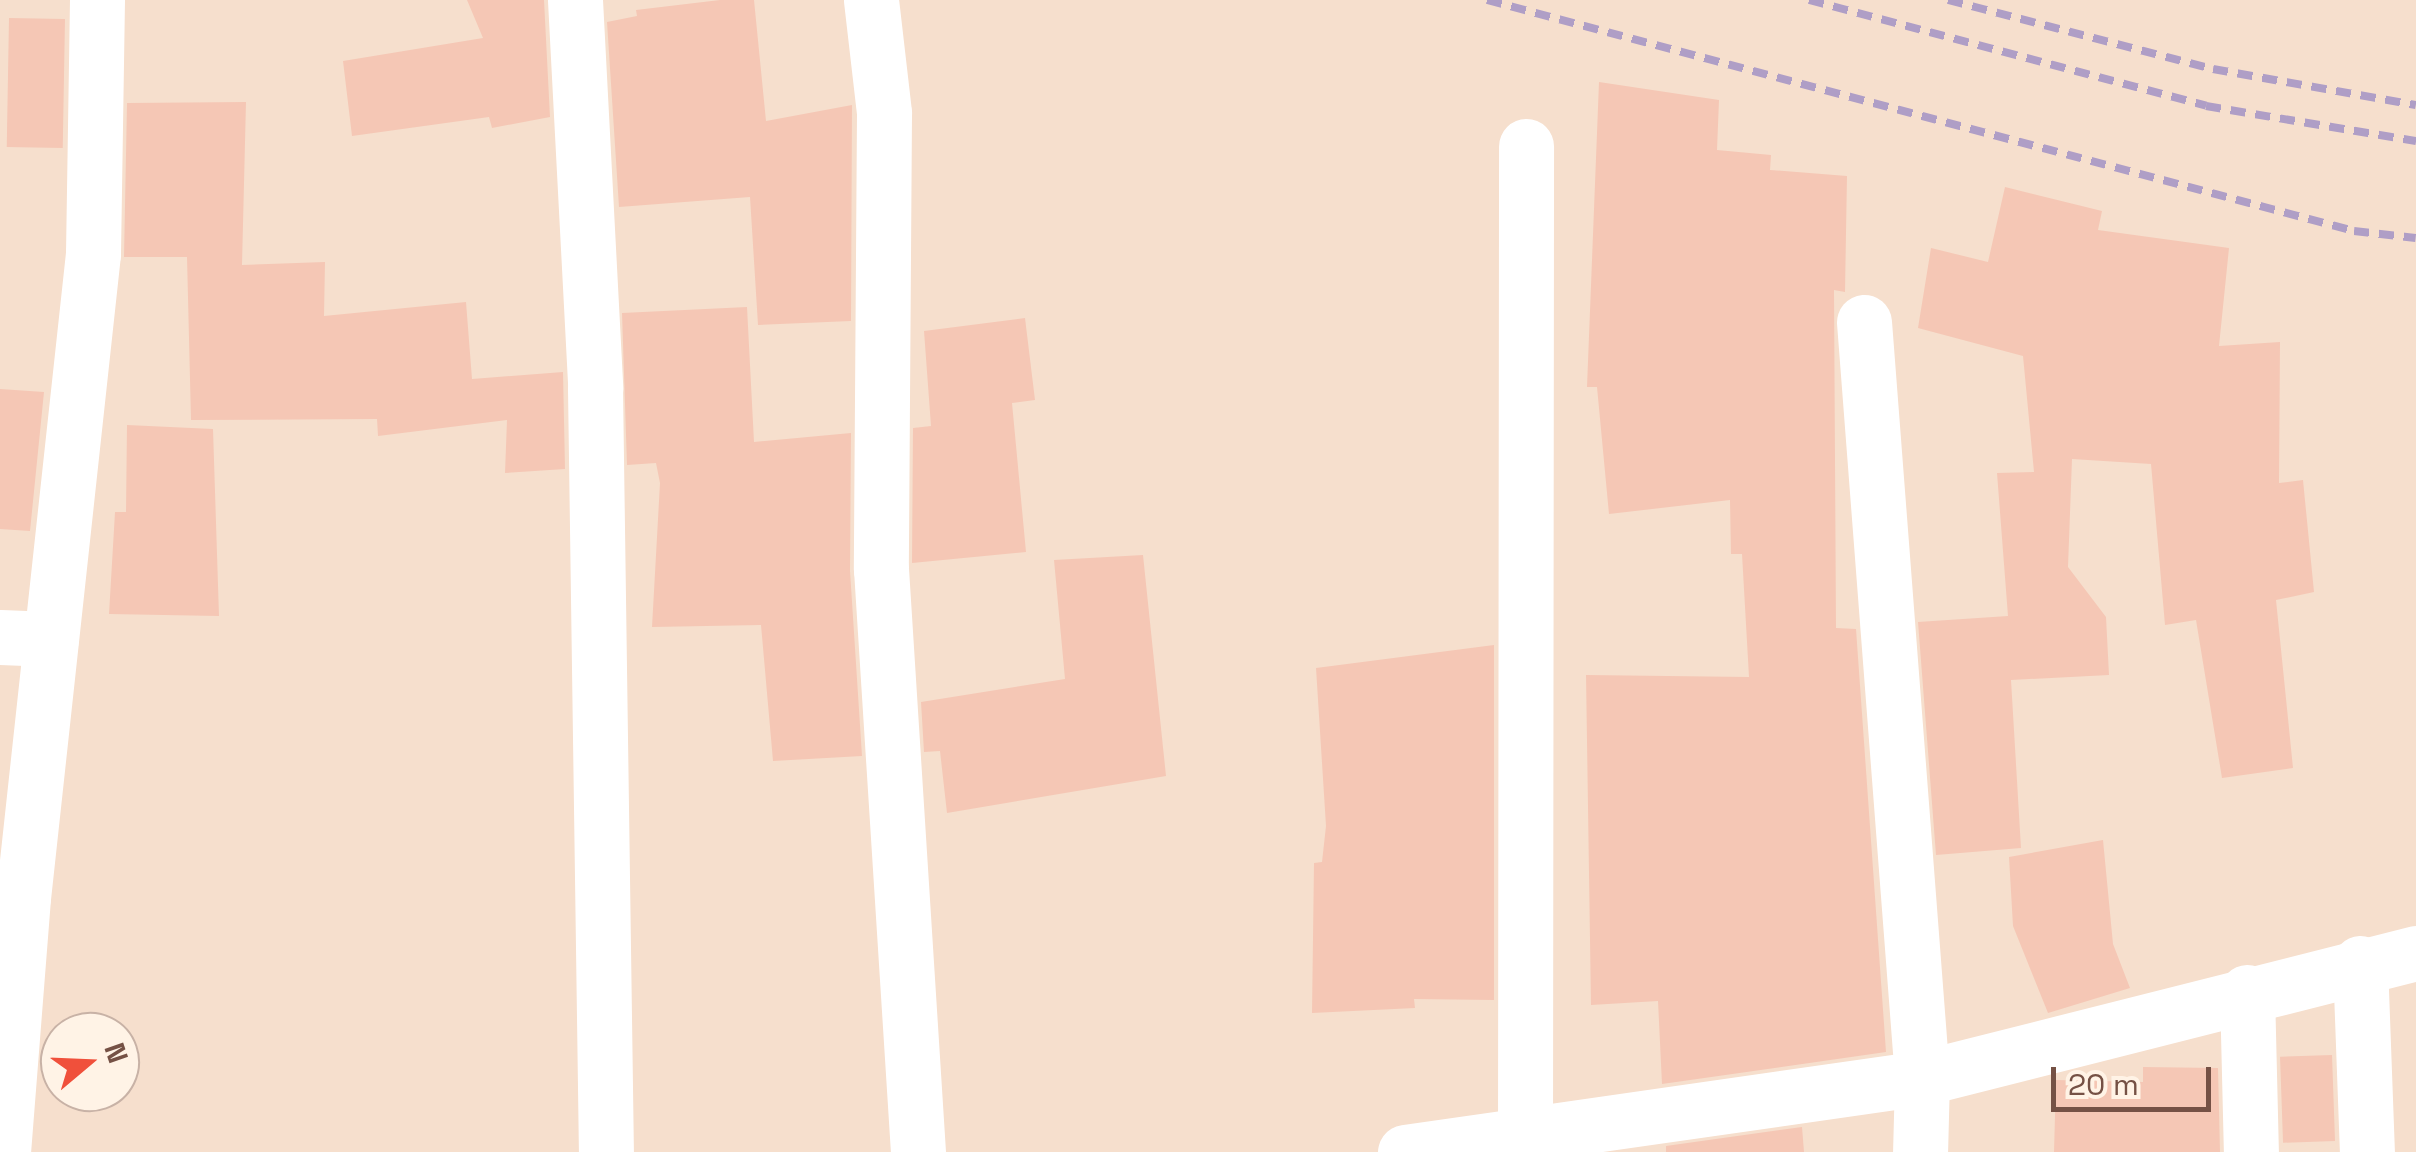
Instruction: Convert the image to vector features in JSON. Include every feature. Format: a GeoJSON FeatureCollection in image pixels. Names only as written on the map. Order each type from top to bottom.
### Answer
{"type":"FeatureCollection","features":[{"type":"Feature","properties":{"kind":"street"},"geometry":{"type":"LineString","coordinates":[[3,1152],[26,638],[93,254],[97,0]]}},
{"type":"Feature","properties":{"kind":"street"},"geometry":{"type":"LineString","coordinates":[[576,0],[595,388],[606,1152]]}},
{"type":"Feature","properties":{"kind":"street"},"geometry":{"type":"LineString","coordinates":[[871,0],[884,113],[881,568],[918,1152]]}},
{"type":"Feature","properties":{"kind":"street"},"geometry":{"type":"LineString","coordinates":[[1525,1145],[1526,146]]}},
{"type":"Feature","properties":{"kind":"street"},"geometry":{"type":"LineString","coordinates":[[1864,322],[1922,1078],[1920,1152]]}},
{"type":"Feature","properties":{"kind":"street"},"geometry":{"type":"LineString","coordinates":[[1405,1152],[1525,1145],[1922,1078],[2360,963],[2416,953]]}},
{"type":"Feature","properties":{"kind":"street"},"geometry":{"type":"LineString","coordinates":[[2360,963],[2367,1152]]}},
{"type":"Feature","properties":{"kind":"street"},"geometry":{"type":"LineString","coordinates":[[2247,992],[2251,1152]]}},
{"type":"Feature","properties":{"kind":"shaded area"},"geometry":{"type":"Polygon","coordinates":[[[0,0],[2416,0],[2416,1152],[0,1152],[0,0]]]}},
{"type":"Feature","properties":{"kind":"building"},"geometry":{"type":"Polygon","coordinates":[[[467,0],[544,0],[550,117],[492,128],[489,117],[352,136],[343,61],[483,38],[467,0]]]}},
{"type":"Feature","properties":{"kind":"building"},"geometry":{"type":"Polygon","coordinates":[[[754,0],[766,121],[852,105],[851,321],[758,325],[750,197],[619,207],[607,22],[637,16],[636,10],[754,0]]]}},
{"type":"Feature","properties":{"kind":"building"},"geometry":{"type":"Polygon","coordinates":[[[9,18],[65,19],[63,148],[7,147],[9,18]]]}},
{"type":"Feature","properties":{"kind":"building"},"geometry":{"type":"Polygon","coordinates":[[[1599,82],[1719,100],[1717,150],[1771,155],[1770,170],[1847,176],[1845,292],[1834,290],[1836,628],[1856,629],[1886,1052],[1662,1084],[1658,1001],[1591,1005],[1586,675],[1749,677],[1742,554],[1731,554],[1730,500],[1609,514],[1597,387],[1587,387],[1599,82]]]}},
{"type":"Feature","properties":{"kind":"building"},"geometry":{"type":"Polygon","coordinates":[[[246,102],[242,265],[325,262],[324,316],[466,302],[472,379],[563,372],[565,469],[505,473],[507,420],[378,436],[377,419],[191,420],[187,257],[124,257],[127,103],[246,102]]]}},
{"type":"Feature","properties":{"kind":"building"},"geometry":{"type":"Polygon","coordinates":[[[2005,187],[2102,211],[2098,230],[2229,248],[2219,346],[2280,342],[2279,483],[2303,480],[2314,592],[2276,600],[2293,768],[2222,778],[2196,620],[2165,625],[2151,464],[2072,459],[2068,567],[2106,617],[2109,675],[2011,680],[2021,848],[1936,855],[1918,622],[2008,616],[1997,473],[2034,472],[2023,356],[1918,328],[1931,248],[1988,262],[2005,187]]]}},
{"type":"Feature","properties":{"kind":"building"},"geometry":{"type":"Polygon","coordinates":[[[747,307],[754,442],[851,433],[850,571],[862,756],[773,761],[761,625],[652,627],[660,483],[656,463],[627,465],[622,313],[747,307]]]}},
{"type":"Feature","properties":{"kind":"building"},"geometry":{"type":"Polygon","coordinates":[[[1025,318],[1035,400],[1012,403],[1026,552],[912,563],[913,428],[931,426],[924,331],[1025,318]]]}},
{"type":"Feature","properties":{"kind":"building"},"geometry":{"type":"Polygon","coordinates":[[[0,389],[44,392],[30,531],[0,529],[0,389]]]}},
{"type":"Feature","properties":{"kind":"building"},"geometry":{"type":"Polygon","coordinates":[[[127,425],[213,429],[219,616],[109,614],[115,512],[126,512],[127,425]]]}},
{"type":"Feature","properties":{"kind":"building"},"geometry":{"type":"Polygon","coordinates":[[[1143,555],[1166,776],[947,813],[940,751],[924,752],[921,702],[1065,679],[1054,560],[1143,555]]]}},
{"type":"Feature","properties":{"kind":"building"},"geometry":{"type":"Polygon","coordinates":[[[1494,645],[1494,1000],[1414,999],[1415,1008],[1312,1013],[1314,863],[1322,862],[1326,826],[1316,668],[1494,645]]]}},
{"type":"Feature","properties":{"kind":"building"},"geometry":{"type":"Polygon","coordinates":[[[2103,840],[2113,944],[2130,988],[2048,1013],[2013,926],[2009,857],[2103,840]]]}},
{"type":"Feature","properties":{"kind":"building"},"geometry":{"type":"Polygon","coordinates":[[[2332,1055],[2335,1141],[2283,1143],[2280,1057],[2332,1055]]]}},
{"type":"Feature","properties":{"kind":"building"},"geometry":{"type":"Polygon","coordinates":[[[2143,1067],[2218,1068],[2220,1152],[2054,1152],[2056,1080],[2143,1082],[2143,1067]]]}},
{"type":"Feature","properties":{"kind":"building"},"geometry":{"type":"Polygon","coordinates":[[[1802,1127],[1804,1152],[1666,1152],[1666,1146],[1802,1127]]]}},
{"type":"Feature","properties":{"kind":"railway"},"geometry":{"type":"LineString","coordinates":[[1487,0],[2354,231],[2416,238]]}},
{"type":"Feature","properties":{"kind":"railway"},"geometry":{"type":"LineString","coordinates":[[1809,0],[2206,106],[2416,141]]}},
{"type":"Feature","properties":{"kind":"railway"},"geometry":{"type":"LineString","coordinates":[[1948,0],[2213,69],[2416,105]]}}]}
